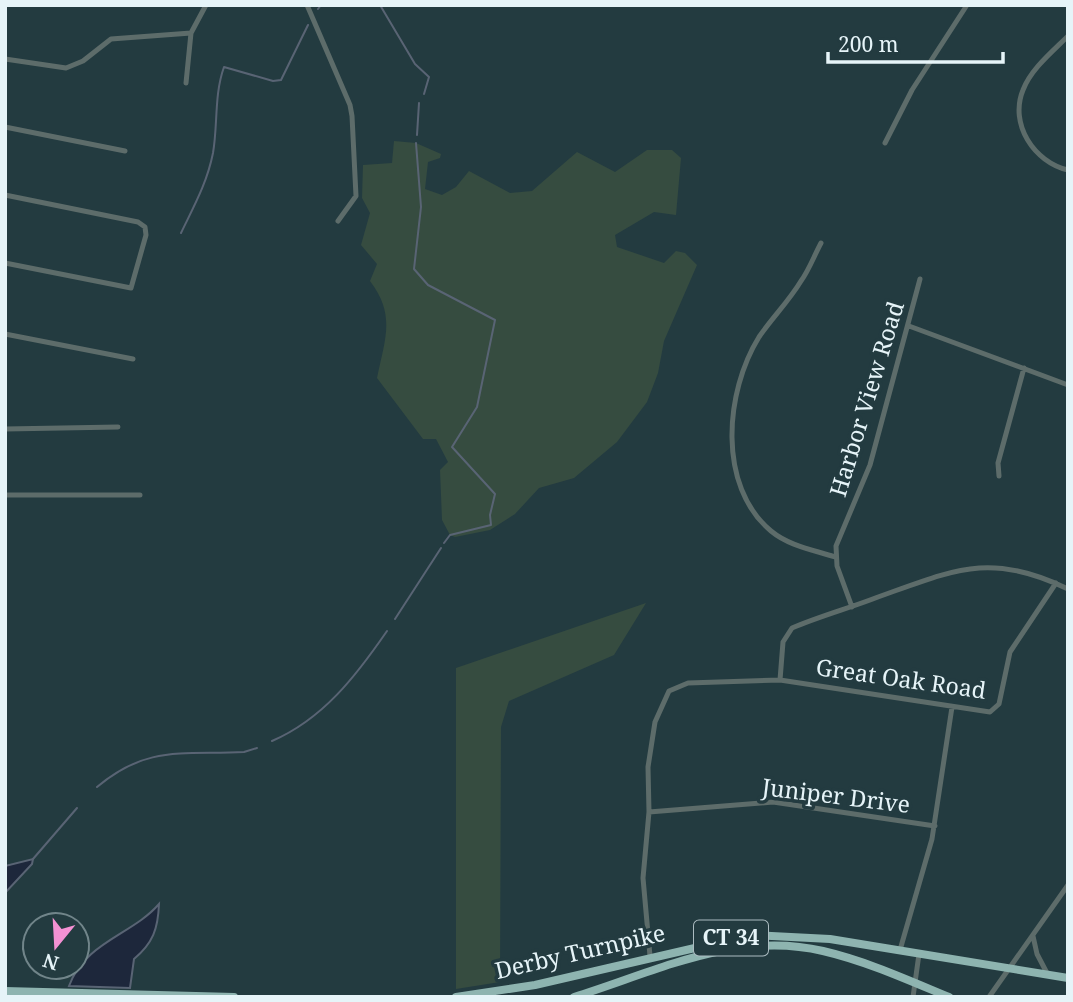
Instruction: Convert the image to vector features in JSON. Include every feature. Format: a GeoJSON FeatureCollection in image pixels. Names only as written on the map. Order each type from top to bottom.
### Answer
{"type":"FeatureCollection","features":[{"type":"Feature","properties":{"kind":"highway","name":"Derby Turnpike"},"geometry":{"type":"LineString","coordinates":[[456,997],[535,985],[650,956],[751,935],[804,935],[1068,978]]}},
{"type":"Feature","properties":{"kind":"highway","name":"Derby Turnpike"},"geometry":{"type":"LineString","coordinates":[[574,997],[601,993],[680,961],[757,945],[824,951],[948,997]]}},
{"type":"Feature","properties":{"kind":"highway"},"geometry":{"type":"LineString","coordinates":[[5,990],[234,997]]}},
{"type":"Feature","properties":{"kind":"street"},"geometry":{"type":"LineString","coordinates":[[186,83],[191,33],[206,5]]}},
{"type":"Feature","properties":{"kind":"street"},"geometry":{"type":"LineString","coordinates":[[307,5],[350,104],[352,116],[356,196],[338,220]]}},
{"type":"Feature","properties":{"kind":"street"},"geometry":{"type":"LineString","coordinates":[[885,143],[912,90],[967,5]]}},
{"type":"Feature","properties":{"kind":"street"},"geometry":{"type":"LineString","coordinates":[[5,59],[66,68],[83,61],[111,39],[191,33]]}},
{"type":"Feature","properties":{"kind":"street"},"geometry":{"type":"LineString","coordinates":[[1068,36],[1032,73],[1023,89],[1019,114],[1032,148],[1051,164],[1068,170]]}},
{"type":"Feature","properties":{"kind":"street"},"geometry":{"type":"LineString","coordinates":[[5,127],[125,151]]}},
{"type":"Feature","properties":{"kind":"street"},"geometry":{"type":"LineString","coordinates":[[5,195],[138,222],[145,226],[146,234],[131,288],[5,263]]}},
{"type":"Feature","properties":{"kind":"street"},"geometry":{"type":"LineString","coordinates":[[821,243],[802,280],[759,338],[740,378],[732,430],[736,466],[756,516],[772,532],[791,543],[835,557],[852,607]]}},
{"type":"Feature","properties":{"kind":"street","name":"Harbor View Road"},"geometry":{"type":"LineString","coordinates":[[835,557],[870,465],[920,279]]}},
{"type":"Feature","properties":{"kind":"street"},"geometry":{"type":"LineString","coordinates":[[909,326],[1068,385]]}},
{"type":"Feature","properties":{"kind":"street"},"geometry":{"type":"LineString","coordinates":[[5,334],[133,359]]}},
{"type":"Feature","properties":{"kind":"street"},"geometry":{"type":"LineString","coordinates":[[999,476],[998,463],[1024,368]]}},
{"type":"Feature","properties":{"kind":"street"},"geometry":{"type":"LineString","coordinates":[[5,429],[118,427]]}},
{"type":"Feature","properties":{"kind":"street"},"geometry":{"type":"LineString","coordinates":[[5,495],[140,495]]}},
{"type":"Feature","properties":{"kind":"street"},"geometry":{"type":"LineString","coordinates":[[780,680],[782,646],[788,630],[944,573],[971,568],[1022,570],[1068,589]]}},
{"type":"Feature","properties":{"kind":"street","name":"Great Oak Road"},"geometry":{"type":"LineString","coordinates":[[649,812],[648,767],[653,733],[665,698],[672,689],[684,684],[780,680],[825,684],[988,712],[996,708],[1010,652],[1056,583]]}},
{"type":"Feature","properties":{"kind":"street"},"geometry":{"type":"LineString","coordinates":[[900,950],[935,827],[952,707]]}},
{"type":"Feature","properties":{"kind":"street","name":"Juniper Drive"},"geometry":{"type":"LineString","coordinates":[[649,812],[773,802],[935,827]]}},
{"type":"Feature","properties":{"kind":"street"},"geometry":{"type":"LineString","coordinates":[[649,812],[643,878],[650,956]]}},
{"type":"Feature","properties":{"kind":"street"},"geometry":{"type":"LineString","coordinates":[[989,997],[1068,885]]}},
{"type":"Feature","properties":{"kind":"street"},"geometry":{"type":"LineString","coordinates":[[1033,934],[1037,954],[1048,975]]}},
{"type":"Feature","properties":{"kind":"street"},"geometry":{"type":"LineString","coordinates":[[913,997],[919,954]]}},
{"type":"Feature","properties":{"kind":"green space"},"geometry":{"type":"Polygon","coordinates":[[[394,141],[416,143],[441,154],[440,158],[428,162],[425,189],[442,195],[456,187],[469,171],[510,193],[532,191],[577,152],[615,172],[647,150],[672,150],[681,158],[676,215],[654,212],[615,235],[617,247],[664,263],[676,251],[685,253],[697,265],[664,341],[658,373],[647,402],[617,442],[574,478],[539,488],[515,514],[490,530],[455,537],[450,535],[442,520],[440,470],[448,462],[436,439],[423,439],[377,378],[385,339],[386,316],[378,293],[370,281],[377,264],[361,245],[370,213],[362,198],[363,165],[392,163],[394,141]]]}},
{"type":"Feature","properties":{"kind":"green space"},"geometry":{"type":"Polygon","coordinates":[[[646,603],[614,655],[509,701],[501,727],[500,982],[456,989],[456,668],[646,603]]]}},
{"type":"Feature","properties":{"kind":"water"},"geometry":{"type":"Polygon","coordinates":[[[33,859],[32,864],[5,893],[5,866],[33,859]]]}},
{"type":"Feature","properties":{"kind":"water"},"geometry":{"type":"Polygon","coordinates":[[[159,904],[153,935],[134,959],[130,988],[69,986],[71,981],[91,981],[91,954],[148,915],[159,904]]]}},
{"type":"Feature","properties":{"kind":"waterway"},"geometry":{"type":"LineString","coordinates":[[318,9],[321,5]]}},
{"type":"Feature","properties":{"kind":"waterway"},"geometry":{"type":"LineString","coordinates":[[380,5],[415,64],[429,77],[424,94]]}},
{"type":"Feature","properties":{"kind":"waterway"},"geometry":{"type":"LineString","coordinates":[[181,233],[200,194],[210,164],[224,67],[273,81],[281,80],[308,25]]}},
{"type":"Feature","properties":{"kind":"waterway"},"geometry":{"type":"LineString","coordinates":[[417,135],[419,103]]}},
{"type":"Feature","properties":{"kind":"waterway"},"geometry":{"type":"LineString","coordinates":[[416,143],[421,207],[414,269],[428,285],[495,320],[477,407],[452,447],[495,494],[490,515],[491,525],[450,535],[444,543]]}},
{"type":"Feature","properties":{"kind":"waterway"},"geometry":{"type":"LineString","coordinates":[[395,619],[441,548]]}},
{"type":"Feature","properties":{"kind":"waterway"},"geometry":{"type":"LineString","coordinates":[[272,741],[307,721],[337,695],[387,631]]}},
{"type":"Feature","properties":{"kind":"waterway"},"geometry":{"type":"LineString","coordinates":[[97,787],[132,764],[149,758],[183,753],[244,752],[257,748]]}},
{"type":"Feature","properties":{"kind":"waterway"},"geometry":{"type":"LineString","coordinates":[[33,859],[77,808]]}}]}
